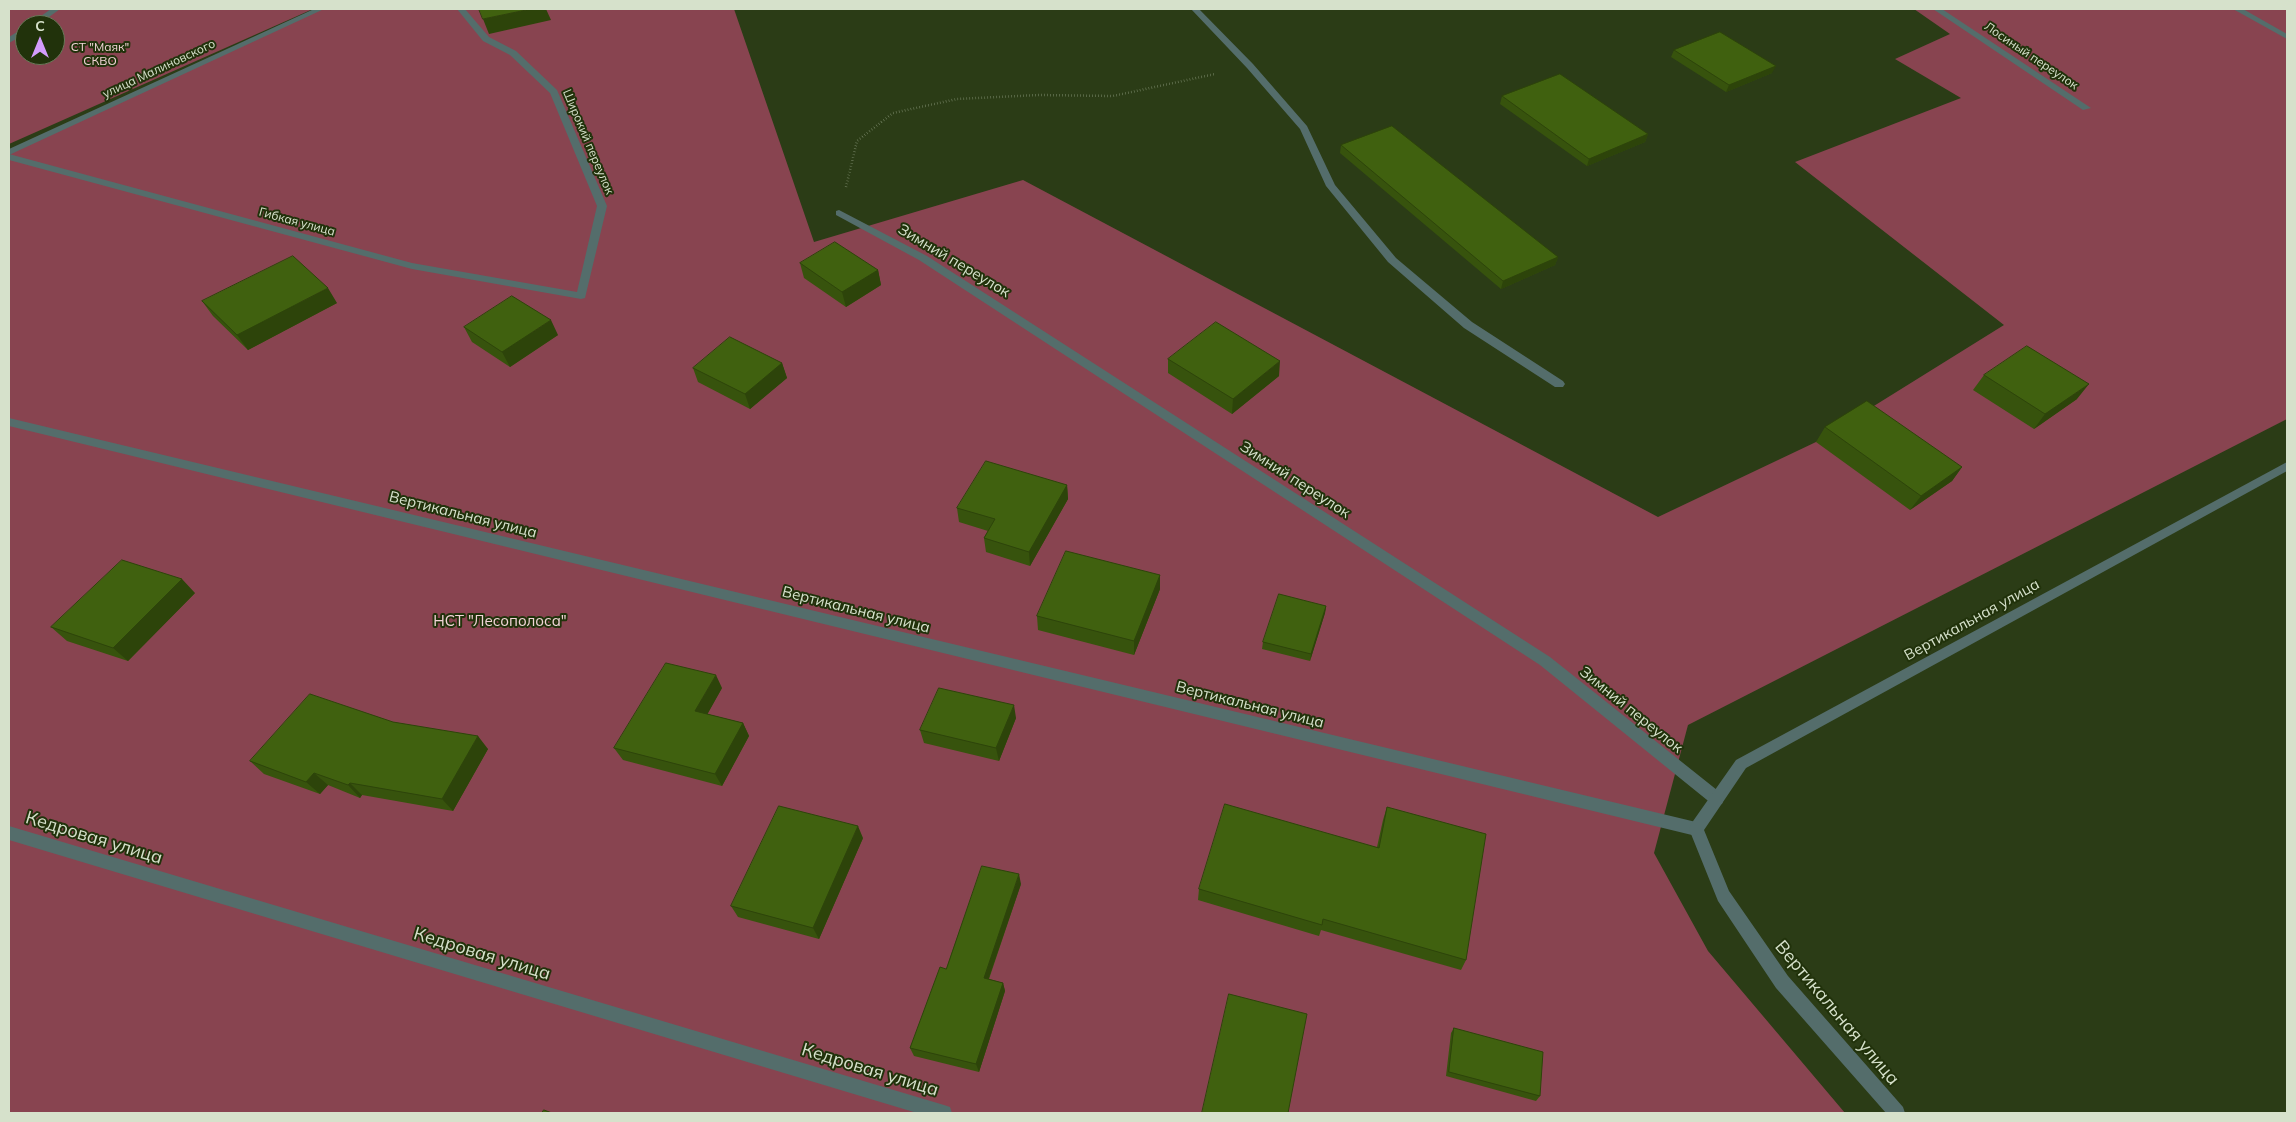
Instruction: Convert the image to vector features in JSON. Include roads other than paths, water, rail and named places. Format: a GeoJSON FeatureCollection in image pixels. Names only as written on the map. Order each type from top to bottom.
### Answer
{"type":"FeatureCollection","features":[{"type":"Feature","properties":{"kind":"street","name":"улица Малиновского"},"geometry":{"type":"LineString","coordinates":[[9,152],[320,9]]}},
{"type":"Feature","properties":{"kind":"street","name":"Широкий переулок"},"geometry":{"type":"LineString","coordinates":[[461,9],[486,39],[513,53],[554,92],[565,118],[602,206],[582,296]]}},
{"type":"Feature","properties":{"kind":"street"},"geometry":{"type":"LineString","coordinates":[[1195,9],[1250,66],[1304,128],[1331,186],[1392,260],[1468,325],[1559,384]]}},
{"type":"Feature","properties":{"kind":"street","name":"Лосиный переулок"},"geometry":{"type":"LineString","coordinates":[[1937,9],[2086,108]]}},
{"type":"Feature","properties":{"kind":"street"},"geometry":{"type":"LineString","coordinates":[[2237,9],[2287,37]]}},
{"type":"Feature","properties":{"kind":"street","name":"Гибкая улица"},"geometry":{"type":"LineString","coordinates":[[9,157],[412,266],[582,296]]}},
{"type":"Feature","properties":{"kind":"street","name":"Зимний переулок"},"geometry":{"type":"LineString","coordinates":[[840,213],[923,258],[1545,661],[1716,799]]}},
{"type":"Feature","properties":{"kind":"street","name":"Вертикальная улица"},"geometry":{"type":"LineString","coordinates":[[9,422],[1696,829]]}},
{"type":"Feature","properties":{"kind":"street","name":"Вертикальная улица"},"geometry":{"type":"LineString","coordinates":[[1696,829],[1741,764],[2287,466]]}},
{"type":"Feature","properties":{"kind":"street","name":"Вертикальная улица"},"geometry":{"type":"LineString","coordinates":[[1696,829],[1723,896],[1782,982],[1897,1113]]}},
{"type":"Feature","properties":{"kind":"street","name":"Кедровая улица"},"geometry":{"type":"LineString","coordinates":[[9,833],[944,1113]]}},
{"type":"Feature","properties":{"kind":"park label","name":"СТ \"Маяк\" СКВО"},"geometry":{"type":"Point","coordinates":[100,54]}},
{"type":"Feature","properties":{"kind":"park label","name":"НСТ \"Лесополоса\""},"geometry":{"type":"Point","coordinates":[500,621]}}]}
